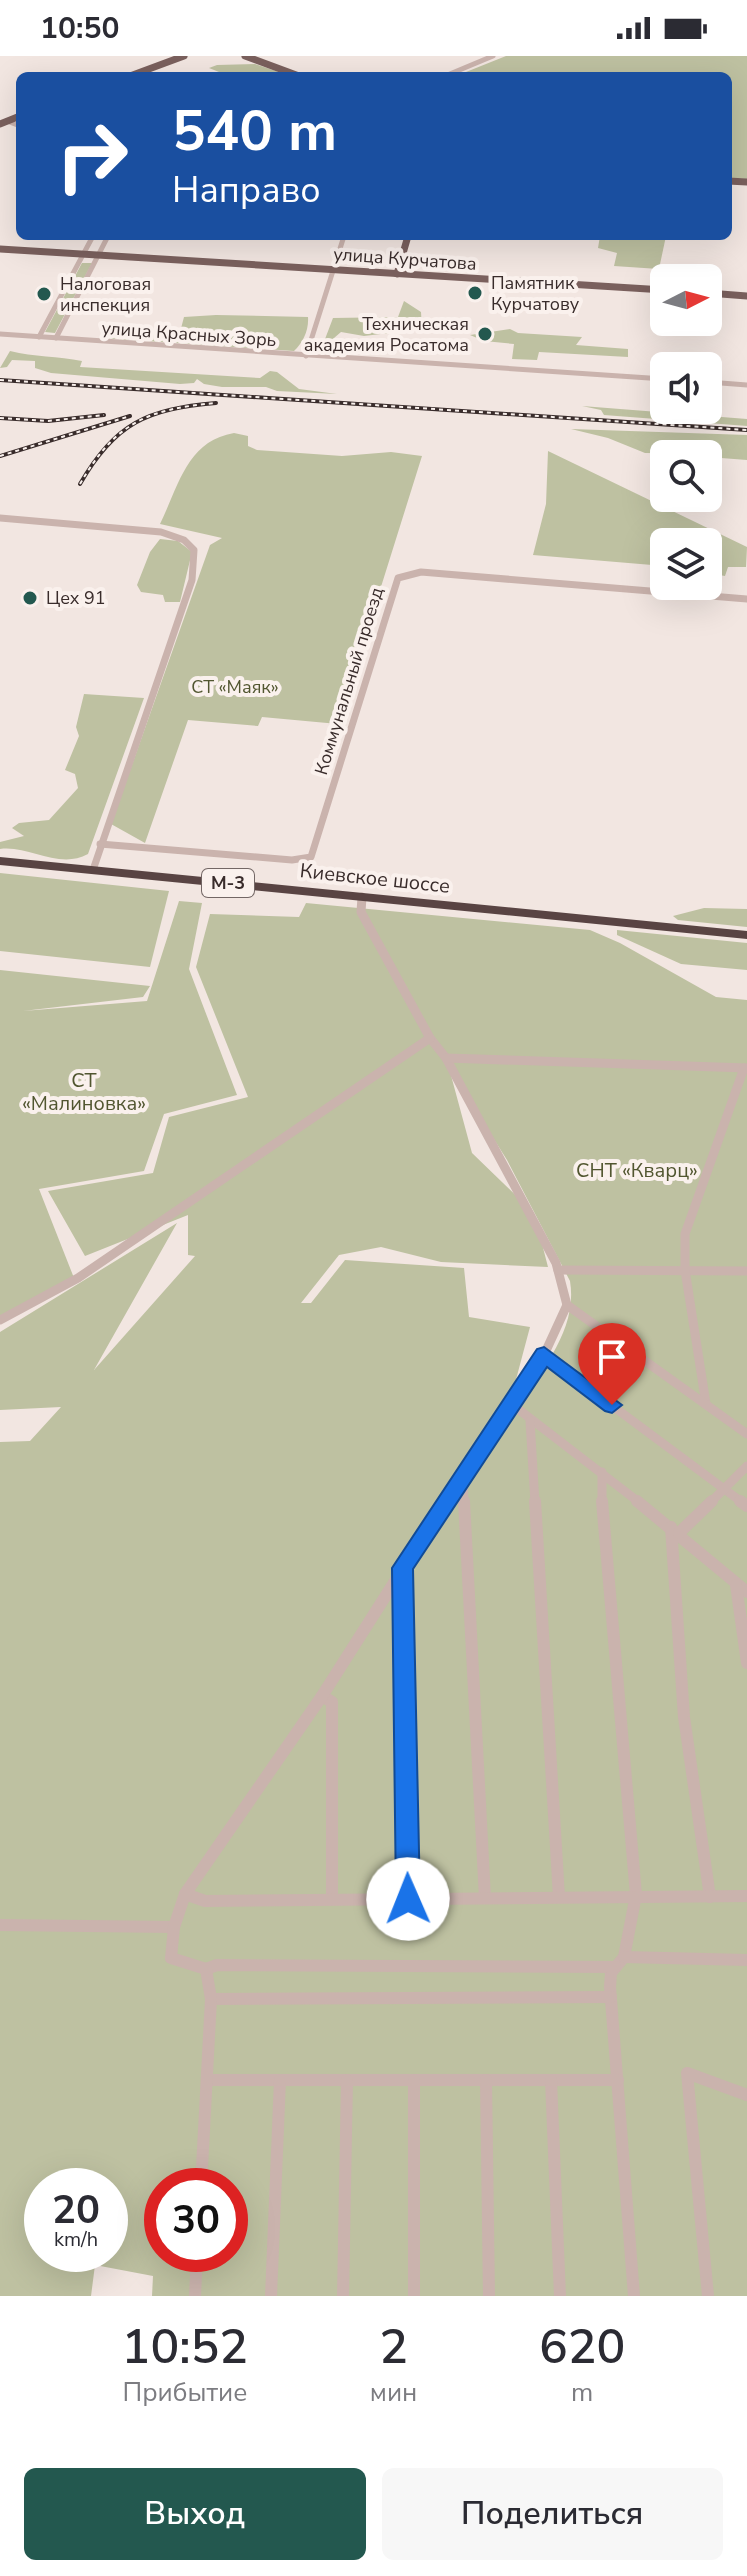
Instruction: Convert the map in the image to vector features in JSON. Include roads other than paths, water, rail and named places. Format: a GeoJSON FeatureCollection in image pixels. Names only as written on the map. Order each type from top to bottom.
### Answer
{"type":"FeatureCollection","features":[{"type":"Feature","properties":{"kind":"highway","name":"Киевское шоссе"},"geometry":{"type":"LineString","coordinates":[[0,861],[747,935]]}},
{"type":"Feature","properties":{"kind":"main road"},"geometry":{"type":"LineString","coordinates":[[141,72],[184,56]]}},
{"type":"Feature","properties":{"kind":"main road"},"geometry":{"type":"LineString","coordinates":[[245,56],[288,72]]}},
{"type":"Feature","properties":{"kind":"main road"},"geometry":{"type":"LineString","coordinates":[[397,274],[407,240]]}},
{"type":"Feature","properties":{"kind":"main road","name":"улица Курчатова"},"geometry":{"type":"LineString","coordinates":[[0,249],[650,289]]}},
{"type":"Feature","properties":{"kind":"main road"},"geometry":{"type":"LineString","coordinates":[[722,294],[747,296]]}},
{"type":"Feature","properties":{"kind":"street"},"geometry":{"type":"LineString","coordinates":[[455,72],[493,56]]}},
{"type":"Feature","properties":{"kind":"street"},"geometry":{"type":"LineString","coordinates":[[0,115],[13,120]]}},
{"type":"Feature","properties":{"kind":"street"},"geometry":{"type":"LineString","coordinates":[[39,337],[91,240]]}},
{"type":"Feature","properties":{"kind":"street"},"geometry":{"type":"LineString","coordinates":[[56,338],[106,240]]}},
{"type":"Feature","properties":{"kind":"street"},"geometry":{"type":"LineString","coordinates":[[306,356],[343,240]]}},
{"type":"Feature","properties":{"kind":"street","name":"улица Красных Зорь"},"geometry":{"type":"LineString","coordinates":[[0,334],[650,378]]}},
{"type":"Feature","properties":{"kind":"street"},"geometry":{"type":"LineString","coordinates":[[722,383],[747,385]]}},
{"type":"Feature","properties":{"kind":"street"},"geometry":{"type":"LineString","coordinates":[[0,518],[148,530],[184,540],[194,550],[192,580],[93,870]]}},
{"type":"Feature","properties":{"kind":"street","name":"Коммунальный проезд"},"geometry":{"type":"LineString","coordinates":[[100,844],[292,860],[311,857],[398,578],[403,574],[421,572],[747,599]]}},
{"type":"Feature","properties":{"kind":"street"},"geometry":{"type":"LineString","coordinates":[[362,897],[361,912],[430,1038],[446,1058],[558,1270],[567,1305],[544,1355],[509,1402],[322,1696],[185,1894],[174,1927],[171,1958],[206,1969],[217,1965],[747,1960]]}},
{"type":"Feature","properties":{"kind":"street"},"geometry":{"type":"LineString","coordinates":[[0,1320],[78,1278],[430,1038]]}},
{"type":"Feature","properties":{"kind":"street"},"geometry":{"type":"LineString","coordinates":[[446,1058],[746,1068],[685,1234],[685,1270],[706,1404]]}},
{"type":"Feature","properties":{"kind":"street"},"geometry":{"type":"LineString","coordinates":[[558,1270],[747,1271]]}},
{"type":"Feature","properties":{"kind":"street"},"geometry":{"type":"LineString","coordinates":[[567,1305],[747,1434]]}},
{"type":"Feature","properties":{"kind":"street"},"geometry":{"type":"LineString","coordinates":[[544,1355],[747,1506]]}},
{"type":"Feature","properties":{"kind":"street"},"geometry":{"type":"LineString","coordinates":[[509,1402],[675,1530],[747,1592]]}},
{"type":"Feature","properties":{"kind":"street"},"geometry":{"type":"LineString","coordinates":[[530,1421],[559,1897]]}},
{"type":"Feature","properties":{"kind":"street"},"geometry":{"type":"LineString","coordinates":[[675,1530],[747,1466]]}},
{"type":"Feature","properties":{"kind":"street"},"geometry":{"type":"LineString","coordinates":[[602,1472],[636,1895],[620,1962],[611,1973],[634,2296]]}},
{"type":"Feature","properties":{"kind":"street"},"geometry":{"type":"LineString","coordinates":[[463,1473],[485,1898]]}},
{"type":"Feature","properties":{"kind":"street"},"geometry":{"type":"LineString","coordinates":[[675,1530],[684,1717],[710,1897]]}},
{"type":"Feature","properties":{"kind":"street"},"geometry":{"type":"LineString","coordinates":[[402,1568],[408,1899]]}},
{"type":"Feature","properties":{"kind":"street"},"geometry":{"type":"LineString","coordinates":[[736,1585],[747,1663]]}},
{"type":"Feature","properties":{"kind":"street"},"geometry":{"type":"LineString","coordinates":[[322,1696],[332,1702],[332,1899]]}},
{"type":"Feature","properties":{"kind":"street"},"geometry":{"type":"LineString","coordinates":[[185,1894],[205,1901],[747,1896]]}},
{"type":"Feature","properties":{"kind":"street"},"geometry":{"type":"LineString","coordinates":[[0,1925],[174,1927]]}},
{"type":"Feature","properties":{"kind":"street"},"geometry":{"type":"LineString","coordinates":[[202,2168],[211,1999],[206,1969]]}},
{"type":"Feature","properties":{"kind":"street"},"geometry":{"type":"LineString","coordinates":[[211,1999],[611,1997]]}},
{"type":"Feature","properties":{"kind":"street"},"geometry":{"type":"LineString","coordinates":[[708,2296],[687,2073],[747,2095]]}},
{"type":"Feature","properties":{"kind":"street"},"geometry":{"type":"LineString","coordinates":[[207,2080],[618,2080]]}},
{"type":"Feature","properties":{"kind":"street"},"geometry":{"type":"LineString","coordinates":[[271,2296],[280,2080]]}},
{"type":"Feature","properties":{"kind":"street"},"geometry":{"type":"LineString","coordinates":[[343,2296],[347,2080]]}},
{"type":"Feature","properties":{"kind":"street"},"geometry":{"type":"LineString","coordinates":[[414,2080],[414,2296]]}},
{"type":"Feature","properties":{"kind":"street"},"geometry":{"type":"LineString","coordinates":[[486,2080],[489,2296]]}},
{"type":"Feature","properties":{"kind":"street"},"geometry":{"type":"LineString","coordinates":[[551,2080],[560,2296]]}},
{"type":"Feature","properties":{"kind":"street"},"geometry":{"type":"LineString","coordinates":[[195,2296],[196,2272]]}},
{"type":"Feature","properties":{"kind":"railway"},"geometry":{"type":"LineString","coordinates":[[0,380],[747,430]]}},
{"type":"Feature","properties":{"kind":"railway"},"geometry":{"type":"LineString","coordinates":[[80,484],[106,446],[135,423],[171,410],[216,403]]}},
{"type":"Feature","properties":{"kind":"railway"},"geometry":{"type":"LineString","coordinates":[[0,418],[48,421],[104,415]]}},
{"type":"Feature","properties":{"kind":"railway"},"geometry":{"type":"LineString","coordinates":[[0,456],[130,416]]}},
{"type":"Feature","properties":{"kind":"place","name":"Памятник Курчатову"},"geometry":{"type":"Point","coordinates":[475,293]}},
{"type":"Feature","properties":{"kind":"place","name":"Налоговая инспекция"},"geometry":{"type":"Point","coordinates":[44,294]}},
{"type":"Feature","properties":{"kind":"place","name":"Техническая академия Росатома"},"geometry":{"type":"Point","coordinates":[485,334]}},
{"type":"Feature","properties":{"kind":"place","name":"Цех 91"},"geometry":{"type":"Point","coordinates":[30,598]}},
{"type":"Feature","properties":{"kind":"park label","name":"СТ «Маяк»"},"geometry":{"type":"Point","coordinates":[235,687]}},
{"type":"Feature","properties":{"kind":"park label","name":"СТ «Малиновка»"},"geometry":{"type":"Point","coordinates":[84,1092]}},
{"type":"Feature","properties":{"kind":"park label","name":"СНТ «Кварц»"},"geometry":{"type":"Point","coordinates":[637,1170]}}]}
